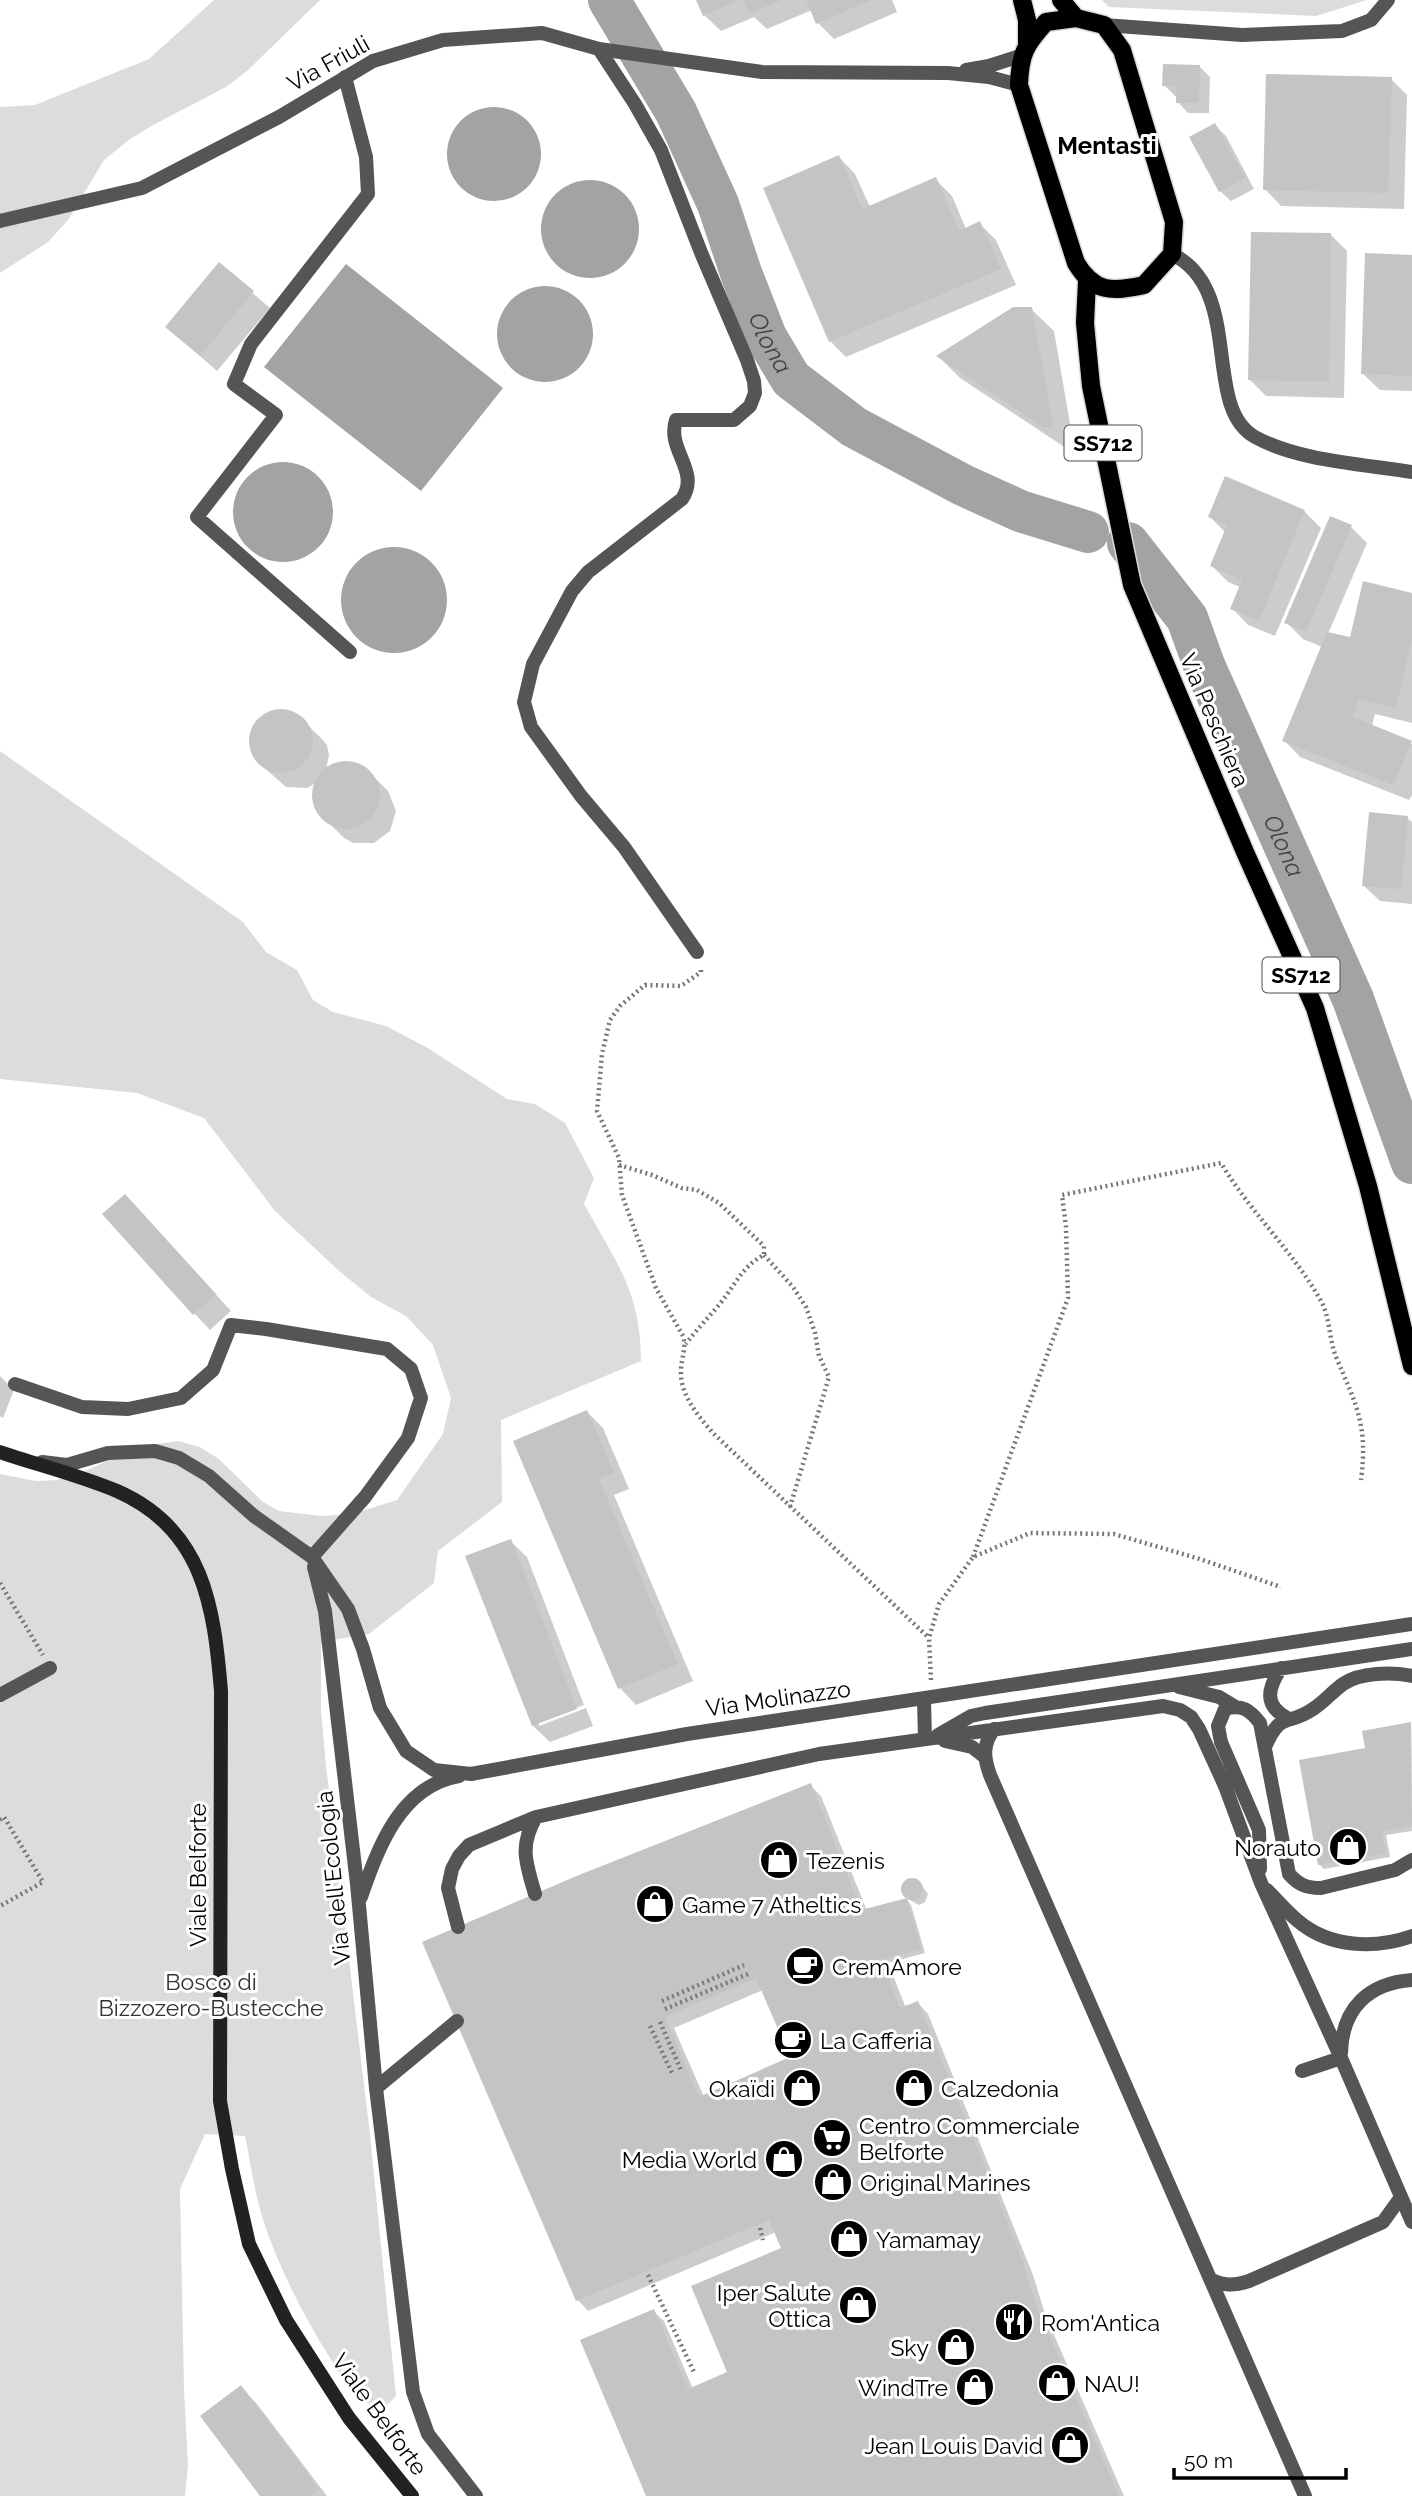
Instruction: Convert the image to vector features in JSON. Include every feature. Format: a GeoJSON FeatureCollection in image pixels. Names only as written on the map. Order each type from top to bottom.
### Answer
{"type":"FeatureCollection","features":[{"type":"Feature","properties":{"kind":"main road","name":"Via Peschiera"},"geometry":{"type":"LineString","coordinates":[[1022,0],[1027,20],[1019,85],[1076,263],[1087,281],[1085,323],[1091,386],[1132,585],[1245,852],[1315,1008],[1368,1186],[1412,1367]]}},
{"type":"Feature","properties":{"kind":"main road"},"geometry":{"type":"LineString","coordinates":[[1061,0],[1076,18]]}},
{"type":"Feature","properties":{"kind":"main road"},"geometry":{"type":"LineString","coordinates":[[1025,49],[1046,22],[1076,18],[1104,25],[1122,50],[1174,222],[1171,254],[1144,285],[1109,289],[1087,281]]}},
{"type":"Feature","properties":{"kind":"main road","name":"Viale Belforte"},"geometry":{"type":"LineString","coordinates":[[0,1452],[117,1491],[144,1506],[167,1523],[196,1565],[208,1596],[216,1634],[221,1691],[220,2101],[249,2244],[286,2320],[349,2418],[412,2496]]}},
{"type":"Feature","properties":{"kind":"street"},"geometry":{"type":"LineString","coordinates":[[1104,25],[1242,35],[1342,31],[1371,20],[1388,0]]}},
{"type":"Feature","properties":{"kind":"street","name":"Via Friuli"},"geometry":{"type":"LineString","coordinates":[[0,221],[142,188],[279,117],[373,61],[443,40],[542,33],[606,50],[762,72],[947,73],[1019,85]]}},
{"type":"Feature","properties":{"kind":"street","name":"Via Friuli"},"geometry":{"type":"LineString","coordinates":[[947,73],[989,66],[1025,49]]}},
{"type":"Feature","properties":{"kind":"street"},"geometry":{"type":"LineString","coordinates":[[606,50],[661,150],[747,360],[755,393],[750,406],[734,420],[676,420],[674,428],[679,454],[688,474],[688,490],[682,499],[588,572],[572,591],[533,664],[523,702],[531,727],[581,796],[624,847],[697,952]]}},
{"type":"Feature","properties":{"kind":"street"},"geometry":{"type":"LineString","coordinates":[[345,77],[366,157],[368,194],[251,344],[234,384],[276,415],[197,517],[351,652]]}},
{"type":"Feature","properties":{"kind":"street"},"geometry":{"type":"LineString","coordinates":[[1171,254],[1184,260],[1206,289],[1217,321],[1222,366],[1232,412],[1252,436],[1289,452],[1412,472]]}},
{"type":"Feature","properties":{"kind":"street"},"geometry":{"type":"LineString","coordinates":[[15,1384],[82,1407],[128,1409],[181,1398],[213,1370],[231,1325],[387,1349],[411,1369],[421,1398],[408,1438],[365,1497],[312,1557],[254,1516],[209,1476],[179,1458],[155,1451],[108,1453],[67,1465],[27,1460]]}},
{"type":"Feature","properties":{"kind":"street","name":"Via Molinazzo"},"geometry":{"type":"LineString","coordinates":[[312,1557],[348,1609],[380,1708],[406,1751],[435,1770],[471,1774],[687,1734],[1412,1624]]}},
{"type":"Feature","properties":{"kind":"street","name":"Via dell'Ecologia"},"geometry":{"type":"LineString","coordinates":[[312,1557],[325,1611],[359,1902],[376,2088],[413,2392],[428,2434],[476,2496]]}},
{"type":"Feature","properties":{"kind":"street","name":"Via Molinazzo"},"geometry":{"type":"LineString","coordinates":[[1379,1630],[1412,1631]]}},
{"type":"Feature","properties":{"kind":"street"},"geometry":{"type":"LineString","coordinates":[[929,1739],[978,1715],[1412,1649]]}},
{"type":"Feature","properties":{"kind":"street"},"geometry":{"type":"LineString","coordinates":[[0,1695],[50,1668]]}},
{"type":"Feature","properties":{"kind":"street"},"geometry":{"type":"LineString","coordinates":[[1281,1668],[1271,1685],[1270,1696],[1277,1713],[1287,1718]]}},
{"type":"Feature","properties":{"kind":"street"},"geometry":{"type":"LineString","coordinates":[[1265,1747],[1278,1724],[1287,1718],[1303,1715],[1343,1684],[1359,1677],[1395,1674],[1412,1676]]}},
{"type":"Feature","properties":{"kind":"street"},"geometry":{"type":"LineString","coordinates":[[1160,1686],[1191,1689],[1219,1697],[1234,1706]]}},
{"type":"Feature","properties":{"kind":"street"},"geometry":{"type":"LineString","coordinates":[[929,1699],[929,1739]]}},
{"type":"Feature","properties":{"kind":"street"},"geometry":{"type":"LineString","coordinates":[[458,1927],[448,1888],[452,1869],[459,1856],[469,1846],[536,1817],[776,1762],[1163,1706],[1180,1710],[1191,1717],[1199,1729],[1225,1786],[1261,1883],[1412,2222]]}},
{"type":"Feature","properties":{"kind":"street"},"geometry":{"type":"LineString","coordinates":[[1412,1860],[1395,1870],[1321,1888],[1309,1888],[1298,1883],[1289,1874],[1260,1723],[1245,1707],[1225,1709],[1217,1726],[1220,1742],[1259,1830],[1261,1883],[1299,1922],[1330,1940],[1373,1946],[1412,1936]]}},
{"type":"Feature","properties":{"kind":"street"},"geometry":{"type":"LineString","coordinates":[[994,1730],[986,1743],[985,1756],[996,1788],[1305,2496]]}},
{"type":"Feature","properties":{"kind":"street"},"geometry":{"type":"LineString","coordinates":[[929,1739],[972,1747],[985,1756]]}},
{"type":"Feature","properties":{"kind":"street"},"geometry":{"type":"LineString","coordinates":[[359,1902],[371,1867],[403,1806],[427,1787],[451,1777],[471,1774]]}},
{"type":"Feature","properties":{"kind":"street"},"geometry":{"type":"LineString","coordinates":[[535,1894],[524,1848],[536,1817]]}},
{"type":"Feature","properties":{"kind":"street"},"geometry":{"type":"LineString","coordinates":[[1340,2058],[1341,2039],[1347,2019],[1359,2002],[1375,1989],[1394,1981],[1412,1980]]}},
{"type":"Feature","properties":{"kind":"street"},"geometry":{"type":"LineString","coordinates":[[376,2088],[457,2021]]}},
{"type":"Feature","properties":{"kind":"street"},"geometry":{"type":"LineString","coordinates":[[1302,2071],[1340,2058]]}},
{"type":"Feature","properties":{"kind":"street"},"geometry":{"type":"LineString","coordinates":[[1210,2278],[1233,2286],[1249,2281],[1383,2222],[1401,2197]]}},
{"type":"Feature","properties":{"kind":"path"},"geometry":{"type":"LineString","coordinates":[[697,952],[701,972],[681,986],[645,985],[620,1006],[610,1020],[601,1054],[597,1111],[619,1158],[622,1195],[656,1288],[683,1336],[685,1345],[681,1376],[694,1410],[713,1433],[929,1638]]}},
{"type":"Feature","properties":{"kind":"path"},"geometry":{"type":"LineString","coordinates":[[929,1699],[929,1638],[939,1604],[972,1557],[1068,1298],[1066,1227],[1062,1195],[1221,1163],[1234,1185],[1284,1244],[1323,1303],[1334,1352],[1360,1410],[1365,1450],[1361,1480]]}},
{"type":"Feature","properties":{"kind":"path"},"geometry":{"type":"LineString","coordinates":[[619,1165],[682,1188],[696,1190],[719,1203],[764,1246],[764,1255],[793,1287],[806,1307],[819,1356],[829,1377],[790,1507]]}},
{"type":"Feature","properties":{"kind":"path"},"geometry":{"type":"LineString","coordinates":[[685,1345],[721,1303],[738,1277],[755,1259],[764,1255]]}},
{"type":"Feature","properties":{"kind":"path"},"geometry":{"type":"LineString","coordinates":[[972,1557],[1030,1533],[1114,1534],[1200,1559],[1281,1587]]}},
{"type":"Feature","properties":{"kind":"path"},"geometry":{"type":"LineString","coordinates":[[0,1583],[50,1668]]}},
{"type":"Feature","properties":{"kind":"path"},"geometry":{"type":"LineString","coordinates":[[0,1820],[4,1817],[43,1882],[0,1906]]}},
{"type":"Feature","properties":{"kind":"path"},"geometry":{"type":"LineString","coordinates":[[662,2001],[744,1965]]}},
{"type":"Feature","properties":{"kind":"path"},"geometry":{"type":"LineString","coordinates":[[665,2009],[748,1974]]}},
{"type":"Feature","properties":{"kind":"path"},"geometry":{"type":"LineString","coordinates":[[660,2022],[681,2070]]}},
{"type":"Feature","properties":{"kind":"path"},"geometry":{"type":"LineString","coordinates":[[650,2026],[672,2073]]}},
{"type":"Feature","properties":{"kind":"path"},"geometry":{"type":"LineString","coordinates":[[760,2228],[764,2240]]}},
{"type":"Feature","properties":{"kind":"path"},"geometry":{"type":"LineString","coordinates":[[648,2275],[694,2372]]}},
{"type":"Feature","properties":{"kind":"green space"},"geometry":{"type":"Polygon","coordinates":[[[214,0],[320,0],[247,71],[226,87],[155,124],[130,139],[104,160],[68,220],[48,242],[0,273],[0,107],[35,105],[149,59],[214,0]]]}},
{"type":"Feature","properties":{"kind":"green space"},"geometry":{"type":"Polygon","coordinates":[[[1102,0],[1367,0],[1316,16],[1109,7],[1102,0]]]}},
{"type":"Feature","properties":{"kind":"green space","name":"Bosco di Bizzozero-Bustecche"},"geometry":{"type":"Polygon","coordinates":[[[0,751],[243,922],[266,952],[297,970],[313,1000],[333,1012],[386,1026],[426,1047],[507,1099],[535,1104],[565,1123],[594,1178],[584,1204],[624,1278],[637,1316],[640,1337],[641,1361],[501,1420],[502,1502],[438,1551],[434,1583],[369,1634],[321,1642],[321,1710],[326,1766],[370,2135],[396,2396],[386,2406],[360,2402],[332,2361],[294,2295],[274,2249],[256,2192],[245,2136],[205,2134],[180,2189],[188,2466],[185,2496],[0,2496],[0,1474],[36,1481],[57,1480],[83,1472],[138,1447],[178,1441],[200,1447],[219,1459],[263,1502],[279,1511],[321,1516],[352,1514],[397,1500],[443,1434],[451,1398],[433,1345],[406,1316],[371,1297],[275,1211],[204,1118],[137,1093],[0,1079],[0,751]]]}},
{"type":"Feature","properties":{"kind":"shaded area"},"geometry":{"type":"Polygon","coordinates":[[[494,107],[512,111],[527,121],[537,136],[541,154],[537,172],[527,187],[512,197],[494,201],[476,197],[461,187],[451,172],[447,154],[451,136],[461,121],[476,111],[494,107]]]}},
{"type":"Feature","properties":{"kind":"shaded area"},"geometry":{"type":"Polygon","coordinates":[[[590,180],[609,184],[624,195],[635,210],[639,229],[635,248],[624,263],[609,274],[590,278],[571,274],[556,263],[545,248],[541,229],[545,210],[556,195],[571,184],[590,180]]]}},
{"type":"Feature","properties":{"kind":"shaded area"},"geometry":{"type":"Polygon","coordinates":[[[346,264],[503,388],[421,491],[264,367],[346,264]]]}},
{"type":"Feature","properties":{"kind":"shaded area"},"geometry":{"type":"Polygon","coordinates":[[[545,286],[563,290],[579,300],[589,316],[593,334],[589,352],[579,368],[563,378],[545,382],[527,378],[511,368],[501,352],[497,334],[501,316],[511,300],[527,290],[545,286]]]}},
{"type":"Feature","properties":{"kind":"shaded area"},"geometry":{"type":"Polygon","coordinates":[[[283,462],[302,465],[319,476],[330,493],[333,512],[330,531],[319,548],[302,559],[283,562],[264,559],[247,548],[236,531],[233,512],[236,493],[247,476],[264,465],[283,462]]]}},
{"type":"Feature","properties":{"kind":"shaded area"},"geometry":{"type":"Polygon","coordinates":[[[394,547],[414,551],[431,563],[443,580],[447,600],[443,620],[431,637],[414,649],[394,653],[374,649],[357,637],[345,620],[341,600],[345,580],[357,563],[374,551],[394,547]]]}},
{"type":"Feature","properties":{"kind":"building"},"geometry":{"type":"Polygon","coordinates":[[[696,0],[739,0],[703,16],[696,0]]]}},
{"type":"Feature","properties":{"kind":"building"},"geometry":{"type":"Polygon","coordinates":[[[743,0],[781,0],[749,14],[743,0]]]}},
{"type":"Feature","properties":{"kind":"building"},"geometry":{"type":"Polygon","coordinates":[[[806,0],[871,0],[816,24],[806,0]]]}},
{"type":"Feature","properties":{"kind":"building"},"geometry":{"type":"Polygon","coordinates":[[[1163,64],[1200,65],[1199,103],[1176,103],[1176,86],[1162,86],[1163,64]]]}},
{"type":"Feature","properties":{"kind":"building"},"geometry":{"type":"Polygon","coordinates":[[[1266,74],[1392,77],[1388,193],[1263,190],[1266,74]]]}},
{"type":"Feature","properties":{"kind":"building"},"geometry":{"type":"Polygon","coordinates":[[[1215,123],[1245,178],[1219,192],[1189,137],[1215,123]]]}},
{"type":"Feature","properties":{"kind":"building"},"geometry":{"type":"Polygon","coordinates":[[[839,155],[862,209],[936,177],[959,231],[980,221],[1001,269],[829,342],[763,188],[839,155]]]}},
{"type":"Feature","properties":{"kind":"building"},"geometry":{"type":"Polygon","coordinates":[[[1251,232],[1331,233],[1329,382],[1248,380],[1251,232]]]}},
{"type":"Feature","properties":{"kind":"building"},"geometry":{"type":"Polygon","coordinates":[[[1365,253],[1412,255],[1412,376],[1361,374],[1365,253]]]}},
{"type":"Feature","properties":{"kind":"building"},"geometry":{"type":"Polygon","coordinates":[[[219,262],[254,291],[200,356],[165,327],[219,262]]]}},
{"type":"Feature","properties":{"kind":"building"},"geometry":{"type":"Polygon","coordinates":[[[1013,307],[1032,307],[1053,426],[1043,427],[936,356],[1013,307]]]}},
{"type":"Feature","properties":{"kind":"building"},"geometry":{"type":"Polygon","coordinates":[[[1225,476],[1305,510],[1259,621],[1230,609],[1242,580],[1210,566],[1227,525],[1208,517],[1225,476]]]}},
{"type":"Feature","properties":{"kind":"building"},"geometry":{"type":"Polygon","coordinates":[[[1330,516],[1352,525],[1306,632],[1284,623],[1330,516]]]}},
{"type":"Feature","properties":{"kind":"building"},"geometry":{"type":"Polygon","coordinates":[[[1363,581],[1412,593],[1412,640],[1396,708],[1359,699],[1353,717],[1412,741],[1393,785],[1282,741],[1327,632],[1350,637],[1363,581]]]}},
{"type":"Feature","properties":{"kind":"building"},"geometry":{"type":"Polygon","coordinates":[[[275,709],[287,709],[304,718],[311,729],[311,753],[304,764],[287,773],[275,773],[263,768],[254,759],[249,747],[249,735],[254,723],[263,714],[275,709]]]}},
{"type":"Feature","properties":{"kind":"building"},"geometry":{"type":"Polygon","coordinates":[[[346,761],[359,764],[370,771],[377,782],[380,795],[377,808],[370,819],[359,826],[346,829],[333,826],[322,819],[315,808],[312,795],[315,782],[322,771],[333,764],[346,761]]]}},
{"type":"Feature","properties":{"kind":"building"},"geometry":{"type":"Polygon","coordinates":[[[1369,812],[1408,816],[1401,889],[1362,886],[1369,812]]]}},
{"type":"Feature","properties":{"kind":"building"},"geometry":{"type":"Polygon","coordinates":[[[125,1194],[216,1294],[193,1315],[102,1214],[125,1194]]]}},
{"type":"Feature","properties":{"kind":"building"},"geometry":{"type":"Polygon","coordinates":[[[587,1410],[614,1473],[599,1479],[678,1664],[618,1689],[513,1441],[587,1410]]]}},
{"type":"Feature","properties":{"kind":"building"},"geometry":{"type":"Polygon","coordinates":[[[511,1539],[577,1709],[532,1726],[465,1556],[511,1539]]]}},
{"type":"Feature","properties":{"kind":"building"},"geometry":{"type":"Polygon","coordinates":[[[1411,1722],[1412,1826],[1382,1831],[1386,1853],[1318,1865],[1299,1760],[1365,1748],[1362,1731],[1411,1722]]]}},
{"type":"Feature","properties":{"kind":"building","name":"Centro Commerciale Belforte"},"geometry":{"type":"Polygon","coordinates":[[[811,1783],[861,1910],[907,1898],[921,1949],[881,1959],[900,2008],[918,2001],[1023,2262],[1035,2302],[1119,2496],[646,2496],[580,2340],[654,2309],[688,2389],[727,2372],[691,2286],[781,2248],[769,2220],[576,2301],[422,1942],[579,1875],[811,1783]],[[756,1978],[665,2017],[699,2097],[790,2057],[756,1978]]]}},
{"type":"Feature","properties":{"kind":"building"},"geometry":{"type":"Polygon","coordinates":[[[912,1878],[920,1881],[923,1889],[920,1897],[912,1900],[904,1897],[901,1889],[904,1881],[912,1878]]]}},
{"type":"Feature","properties":{"kind":"building"},"geometry":{"type":"Polygon","coordinates":[[[241,2385],[319,2489],[310,2496],[260,2496],[200,2416],[241,2385]]]}},
{"type":"Feature","properties":{"kind":"waterway","name":"Olona"},"geometry":{"type":"LineString","coordinates":[[609,0],[676,112],[718,204],[766,337],[791,379],[854,427],[963,485],[1020,511],[1088,532]]}},
{"type":"Feature","properties":{"kind":"waterway","name":"Olona"},"geometry":{"type":"LineString","coordinates":[[1128,543],[1187,618],[1204,665],[1353,999],[1412,1163]]}},
{"type":"Feature","properties":{"kind":"place","name":"Norauto"},"geometry":{"type":"Point","coordinates":[1348,1847]}},
{"type":"Feature","properties":{"kind":"place","name":"Tezenis"},"geometry":{"type":"Point","coordinates":[779,1860]}},
{"type":"Feature","properties":{"kind":"place","name":"Game 7 Atheltics"},"geometry":{"type":"Point","coordinates":[655,1904]}},
{"type":"Feature","properties":{"kind":"place","name":"CremAmore"},"geometry":{"type":"Point","coordinates":[805,1966]}},
{"type":"Feature","properties":{"kind":"place","name":"La Cafferia"},"geometry":{"type":"Point","coordinates":[793,2040]}},
{"type":"Feature","properties":{"kind":"place","name":"Okaïdi"},"geometry":{"type":"Point","coordinates":[802,2088]}},
{"type":"Feature","properties":{"kind":"place","name":"Calzedonia"},"geometry":{"type":"Point","coordinates":[914,2088]}},
{"type":"Feature","properties":{"kind":"place","name":"Centro Commerciale Belforte"},"geometry":{"type":"Point","coordinates":[832,2138]}},
{"type":"Feature","properties":{"kind":"place","name":"Media World"},"geometry":{"type":"Point","coordinates":[784,2159]}},
{"type":"Feature","properties":{"kind":"place","name":"Original Marines"},"geometry":{"type":"Point","coordinates":[833,2182]}},
{"type":"Feature","properties":{"kind":"place","name":"Yamamay"},"geometry":{"type":"Point","coordinates":[849,2239]}},
{"type":"Feature","properties":{"kind":"place","name":"Iper Salute Ottica"},"geometry":{"type":"Point","coordinates":[858,2305]}},
{"type":"Feature","properties":{"kind":"place","name":"Rom'Antica"},"geometry":{"type":"Point","coordinates":[1014,2322]}},
{"type":"Feature","properties":{"kind":"place","name":"Sky"},"geometry":{"type":"Point","coordinates":[956,2347]}},
{"type":"Feature","properties":{"kind":"place","name":"NAU!"},"geometry":{"type":"Point","coordinates":[1057,2383]}},
{"type":"Feature","properties":{"kind":"place","name":"WindTre"},"geometry":{"type":"Point","coordinates":[975,2387]}},
{"type":"Feature","properties":{"kind":"place","name":"Jean Louis David"},"geometry":{"type":"Point","coordinates":[1070,2445]}},
{"type":"Feature","properties":{"kind":"district","name":"Mentasti"},"geometry":{"type":"Point","coordinates":[1107,145]}}]}
